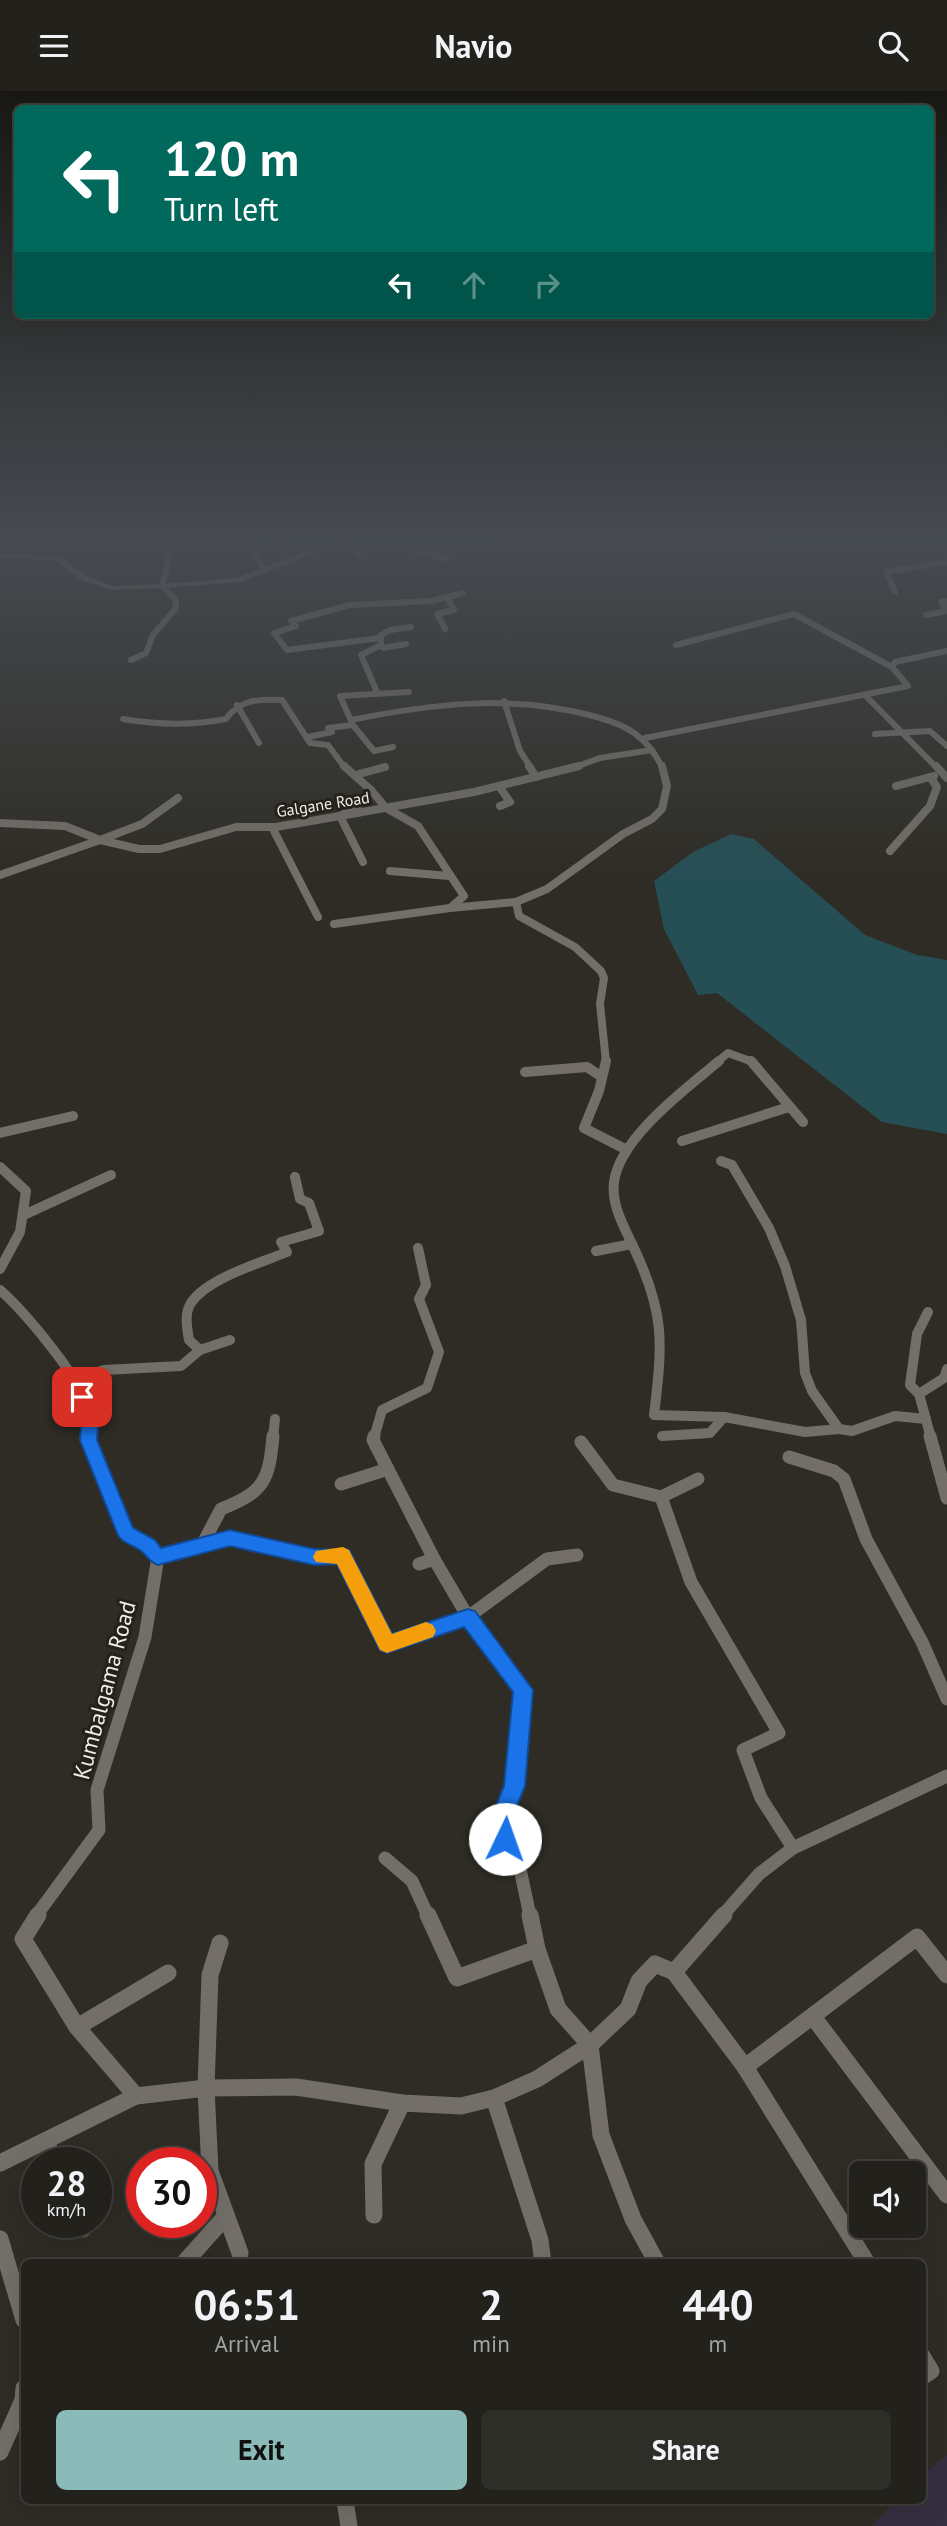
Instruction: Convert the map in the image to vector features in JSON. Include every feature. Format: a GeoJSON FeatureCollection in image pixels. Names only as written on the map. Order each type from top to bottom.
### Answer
{"type":"FeatureCollection","features":[{"type":"Feature","properties":{"kind":"street"},"geometry":{"type":"LineString","coordinates":[[131,660],[147,651]]}},
{"type":"Feature","properties":{"kind":"street"},"geometry":{"type":"LineString","coordinates":[[368,651],[361,655],[377,692]]}},
{"type":"Feature","properties":{"kind":"street"},"geometry":{"type":"LineString","coordinates":[[645,738],[908,686],[892,667],[862,651]]}},
{"type":"Feature","properties":{"kind":"street"},"geometry":{"type":"LineString","coordinates":[[892,667],[895,662],[947,651]]}},
{"type":"Feature","properties":{"kind":"street"},"geometry":{"type":"LineString","coordinates":[[359,775],[387,770],[352,722],[340,696],[409,692]]}},
{"type":"Feature","properties":{"kind":"street"},"geometry":{"type":"LineString","coordinates":[[865,695],[936,760],[945,776],[896,786]]}},
{"type":"Feature","properties":{"kind":"street"},"geometry":{"type":"LineString","coordinates":[[123,719],[168,727],[199,725],[226,719],[242,701],[282,700],[310,743],[322,741],[331,746],[341,764],[359,775],[386,808],[418,826],[464,896],[450,908]]}},
{"type":"Feature","properties":{"kind":"street"},"geometry":{"type":"LineString","coordinates":[[503,701],[520,751],[536,777]]}},
{"type":"Feature","properties":{"kind":"street"},"geometry":{"type":"LineString","coordinates":[[306,737],[332,732],[328,728],[430,704],[529,701],[584,712],[631,727],[645,738],[666,775],[664,799]]}},
{"type":"Feature","properties":{"kind":"street"},"geometry":{"type":"LineString","coordinates":[[237,705],[259,743]]}},
{"type":"Feature","properties":{"kind":"street"},"geometry":{"type":"LineString","coordinates":[[875,734],[930,731],[947,746]]}},
{"type":"Feature","properties":{"kind":"street"},"geometry":{"type":"LineString","coordinates":[[374,751],[393,747]]}},
{"type":"Feature","properties":{"kind":"street"},"geometry":{"type":"LineString","coordinates":[[334,924],[516,902],[547,890],[623,834],[652,819],[662,809],[667,786],[666,773],[652,750]]}},
{"type":"Feature","properties":{"kind":"street","name":"Galgane Road"},"geometry":{"type":"LineString","coordinates":[[0,823],[65,826],[100,841],[139,849],[160,849],[236,827],[276,827],[386,808],[499,786],[593,763],[600,758],[652,750]]}},
{"type":"Feature","properties":{"kind":"street"},"geometry":{"type":"LineString","coordinates":[[890,851],[930,806],[937,787],[930,777]]}},
{"type":"Feature","properties":{"kind":"street"},"geometry":{"type":"LineString","coordinates":[[499,786],[510,802],[500,806]]}},
{"type":"Feature","properties":{"kind":"street"},"geometry":{"type":"LineString","coordinates":[[363,862],[340,816],[358,806],[371,790]]}},
{"type":"Feature","properties":{"kind":"street"},"geometry":{"type":"LineString","coordinates":[[0,875],[142,824],[178,798]]}},
{"type":"Feature","properties":{"kind":"street"},"geometry":{"type":"LineString","coordinates":[[276,827],[274,831],[318,917]]}},
{"type":"Feature","properties":{"kind":"street"},"geometry":{"type":"LineString","coordinates":[[390,871],[449,876]]}},
{"type":"Feature","properties":{"kind":"street"},"geometry":{"type":"LineString","coordinates":[[516,902],[519,916],[534,927],[564,938],[591,958],[603,973],[606,985],[600,996],[607,1053],[602,1077],[584,1128],[628,1150]]}},
{"type":"Feature","properties":{"kind":"street"},"geometry":{"type":"LineString","coordinates":[[803,1122],[750,1059],[728,1053],[632,1141],[613,1180],[617,1210],[653,1289],[660,1329],[661,1361],[654,1415],[724,1417],[805,1432],[839,1429],[852,1431],[895,1416],[926,1419]]}},
{"type":"Feature","properties":{"kind":"street"},"geometry":{"type":"LineString","coordinates":[[524,1072],[587,1067],[602,1077]]}},
{"type":"Feature","properties":{"kind":"street"},"geometry":{"type":"LineString","coordinates":[[682,1141],[789,1107]]}},
{"type":"Feature","properties":{"kind":"street"},"geometry":{"type":"LineString","coordinates":[[0,1133],[73,1116]]}},
{"type":"Feature","properties":{"kind":"street"},"geometry":{"type":"LineString","coordinates":[[720,1161],[732,1165],[769,1228],[785,1266],[801,1320],[805,1373],[812,1391],[839,1429]]}},
{"type":"Feature","properties":{"kind":"street"},"geometry":{"type":"LineString","coordinates":[[0,1167],[26,1191],[26,1214],[18,1243],[0,1269]]}},
{"type":"Feature","properties":{"kind":"street"},"geometry":{"type":"LineString","coordinates":[[26,1214],[111,1175]]}},
{"type":"Feature","properties":{"kind":"street"},"geometry":{"type":"LineString","coordinates":[[200,1350],[189,1340],[186,1317],[192,1300],[219,1282],[287,1252],[281,1242],[318,1231],[309,1203],[300,1199],[295,1177]]}},
{"type":"Feature","properties":{"kind":"street"},"geometry":{"type":"LineString","coordinates":[[596,1251],[632,1244]]}},
{"type":"Feature","properties":{"kind":"street"},"geometry":{"type":"LineString","coordinates":[[418,1248],[426,1285],[419,1299],[439,1352],[427,1388],[382,1410],[373,1440],[434,1559],[468,1617],[523,1690],[514,1786],[502,1818],[505,1839],[519,1864],[537,1949],[558,2009],[590,2045],[601,2135],[633,2220],[655,2259]]}},
{"type":"Feature","properties":{"kind":"street"},"geometry":{"type":"LineString","coordinates":[[0,1290],[25,1312],[73,1380],[91,1415],[89,1440],[126,1533],[149,1545],[158,1557],[230,1538],[314,1557],[343,1556],[387,1644],[468,1617],[547,1559],[577,1555]]}},
{"type":"Feature","properties":{"kind":"street"},"geometry":{"type":"LineString","coordinates":[[928,1312],[917,1334],[910,1385],[919,1394],[947,1498]]}},
{"type":"Feature","properties":{"kind":"street"},"geometry":{"type":"LineString","coordinates":[[73,1380],[104,1370],[181,1366],[200,1350],[230,1340]]}},
{"type":"Feature","properties":{"kind":"street"},"geometry":{"type":"LineString","coordinates":[[919,1394],[944,1378],[947,1369]]}},
{"type":"Feature","properties":{"kind":"street"},"geometry":{"type":"LineString","coordinates":[[662,1436],[710,1433],[724,1417]]}},
{"type":"Feature","properties":{"kind":"street"},"geometry":{"type":"LineString","coordinates":[[202,1545],[221,1509],[252,1497],[270,1468],[275,1419]]}},
{"type":"Feature","properties":{"kind":"street"},"geometry":{"type":"LineString","coordinates":[[581,1442],[613,1485],[661,1497],[698,1479]]}},
{"type":"Feature","properties":{"kind":"street"},"geometry":{"type":"LineString","coordinates":[[789,1457],[834,1471],[844,1479],[866,1539],[922,1642],[947,1699]]}},
{"type":"Feature","properties":{"kind":"street"},"geometry":{"type":"LineString","coordinates":[[341,1484],[388,1469]]}},
{"type":"Feature","properties":{"kind":"street"},"geometry":{"type":"LineString","coordinates":[[661,1497],[691,1581],[779,1734],[743,1750],[761,1798],[793,1848]]}},
{"type":"Feature","properties":{"kind":"street","name":"Kumbalgama Road"},"geometry":{"type":"LineString","coordinates":[[136,2096],[76,2027],[23,1939],[48,1897],[99,1830],[97,1790],[145,1637],[158,1557]]}},
{"type":"Feature","properties":{"kind":"street"},"geometry":{"type":"LineString","coordinates":[[419,1564],[434,1559]]}},
{"type":"Feature","properties":{"kind":"street"},"geometry":{"type":"LineString","coordinates":[[674,1972],[759,1874],[793,1848],[947,1776]]}},
{"type":"Feature","properties":{"kind":"street"},"geometry":{"type":"LineString","coordinates":[[385,1858],[412,1881],[457,1978],[537,1949]]}},
{"type":"Feature","properties":{"kind":"street"},"geometry":{"type":"LineString","coordinates":[[746,2067],[814,2018],[917,1937],[947,1975]]}},
{"type":"Feature","properties":{"kind":"street"},"geometry":{"type":"LineString","coordinates":[[220,1943],[210,1975],[206,2088],[210,2171],[240,2253]]}},
{"type":"Feature","properties":{"kind":"street"},"geometry":{"type":"LineString","coordinates":[[0,2162],[136,2096],[206,2088],[296,2087],[402,2103],[461,2106],[494,2098],[537,2079],[590,2045],[628,2009],[639,1981],[655,1964],[674,1972],[746,2067],[865,2259]]}},
{"type":"Feature","properties":{"kind":"street"},"geometry":{"type":"LineString","coordinates":[[76,2027],[168,1973]]}},
{"type":"Feature","properties":{"kind":"street"},"geometry":{"type":"LineString","coordinates":[[814,2018],[947,2195]]}},
{"type":"Feature","properties":{"kind":"street"},"geometry":{"type":"LineString","coordinates":[[494,2098],[540,2240],[542,2259]]}},
{"type":"Feature","properties":{"kind":"street"},"geometry":{"type":"LineString","coordinates":[[374,2215],[373,2164],[402,2103]]}},
{"type":"Feature","properties":{"kind":"street"},"geometry":{"type":"LineString","coordinates":[[46,2142],[48,2147]]}},
{"type":"Feature","properties":{"kind":"street"},"geometry":{"type":"LineString","coordinates":[[188,2259],[225,2217]]}},
{"type":"Feature","properties":{"kind":"street"},"geometry":{"type":"LineString","coordinates":[[0,2239],[21,2310]]}},
{"type":"Feature","properties":{"kind":"street"},"geometry":{"type":"LineString","coordinates":[[0,2452],[21,2405]]}},
{"type":"Feature","properties":{"kind":"street"},"geometry":{"type":"LineString","coordinates":[[345,2504],[349,2526]]}},
{"type":"Feature","properties":{"kind":"shaded area"},"geometry":{"type":"Polygon","coordinates":[[[947,2455],[947,2526],[872,2526],[892,2504],[926,2504],[926,2472],[947,2455]]]}},
{"type":"Feature","properties":{"kind":"water"},"geometry":{"type":"Polygon","coordinates":[[[731,834],[754,839],[865,935],[917,955],[947,960],[947,1134],[882,1122],[717,993],[698,995],[664,929],[654,881],[693,852],[731,834]]]}},
{"type":"Feature","properties":{"kind":"slow traffic"},"geometry":{"type":"LineString","coordinates":[[322,1557],[343,1556],[387,1644],[426,1631]]}},
{"type":"Feature","properties":{"kind":"route"},"geometry":{"type":"LineString","coordinates":[[82,1397],[91,1415],[89,1440],[126,1533],[149,1545],[158,1557],[230,1538],[314,1557],[343,1556],[387,1644],[468,1617],[523,1690],[514,1786],[502,1818],[505,1839]]}}]}
